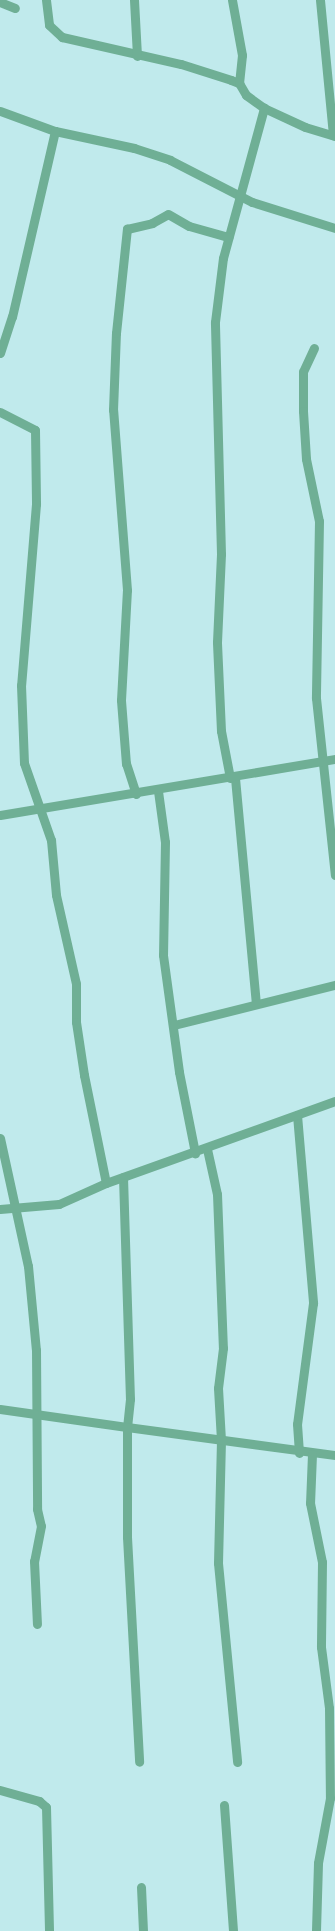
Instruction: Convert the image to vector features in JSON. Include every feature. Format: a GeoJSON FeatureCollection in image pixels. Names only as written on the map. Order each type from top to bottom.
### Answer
{"type":"FeatureCollection","features":[{"type":"Feature","properties":{"kind":"street"},"geometry":{"type":"LineString","coordinates":[[46,0],[48,25],[54,33],[137,56],[181,64],[239,83]]}},
{"type":"Feature","properties":{"kind":"street"},"geometry":{"type":"LineString","coordinates":[[134,0],[137,56]]}},
{"type":"Feature","properties":{"kind":"street"},"geometry":{"type":"LineString","coordinates":[[232,0],[242,56],[239,83],[246,95],[264,108],[305,127],[334,135],[320,0]]}},
{"type":"Feature","properties":{"kind":"street"},"geometry":{"type":"LineString","coordinates":[[0,2],[15,8]]}},
{"type":"Feature","properties":{"kind":"street"},"geometry":{"type":"LineString","coordinates":[[256,1003],[232,778],[221,731],[217,642],[221,554],[215,394],[217,294],[238,194],[264,108]]}},
{"type":"Feature","properties":{"kind":"street"},"geometry":{"type":"LineString","coordinates":[[0,111],[55,131],[134,148],[170,160],[252,202],[335,228]]}},
{"type":"Feature","properties":{"kind":"street"},"geometry":{"type":"LineString","coordinates":[[0,354],[2,337],[12,317],[55,131]]}},
{"type":"Feature","properties":{"kind":"street"},"geometry":{"type":"LineString","coordinates":[[136,794],[126,764],[121,700],[127,590],[113,410],[116,333],[127,229],[168,214],[189,226],[228,237]]}},
{"type":"Feature","properties":{"kind":"street"},"geometry":{"type":"LineString","coordinates":[[314,348],[303,372],[302,388],[306,459],[319,521],[315,656],[322,762],[335,875]]}},
{"type":"Feature","properties":{"kind":"street"},"geometry":{"type":"LineString","coordinates":[[0,412],[35,430],[36,504],[21,685],[24,763],[37,808],[51,840],[56,895],[76,984],[76,1022],[83,1067],[106,1183]]}},
{"type":"Feature","properties":{"kind":"street"},"geometry":{"type":"LineString","coordinates":[[0,814],[158,791],[335,759]]}},
{"type":"Feature","properties":{"kind":"street"},"geometry":{"type":"LineString","coordinates":[[158,791],[166,842],[162,943],[174,1024],[179,1072],[195,1153]]}},
{"type":"Feature","properties":{"kind":"street"},"geometry":{"type":"LineString","coordinates":[[174,1024],[335,985]]}},
{"type":"Feature","properties":{"kind":"street"},"geometry":{"type":"LineString","coordinates":[[0,1209],[59,1204],[106,1183],[195,1153],[335,1101]]}},
{"type":"Feature","properties":{"kind":"street"},"geometry":{"type":"LineString","coordinates":[[297,1115],[313,1303],[297,1424],[299,1453]]}},
{"type":"Feature","properties":{"kind":"street"},"geometry":{"type":"LineString","coordinates":[[0,1138],[28,1266],[38,1372],[36,1412],[37,1509],[41,1526],[34,1561],[37,1624]]}},
{"type":"Feature","properties":{"kind":"street"},"geometry":{"type":"LineString","coordinates":[[208,1148],[217,1194],[223,1348],[218,1388],[221,1440],[218,1563],[237,1762]]}},
{"type":"Feature","properties":{"kind":"street"},"geometry":{"type":"LineString","coordinates":[[123,1177],[130,1399],[127,1426],[127,1537],[139,1762]]}},
{"type":"Feature","properties":{"kind":"street"},"geometry":{"type":"LineString","coordinates":[[0,1409],[36,1412],[299,1453],[335,1455]]}},
{"type":"Feature","properties":{"kind":"street"},"geometry":{"type":"LineString","coordinates":[[312,1454],[310,1503],[322,1562],[321,1647],[329,1708],[330,1798],[318,1863],[316,1931]]}},
{"type":"Feature","properties":{"kind":"street"},"geometry":{"type":"LineString","coordinates":[[0,1790],[39,1802],[46,1807],[49,1931]]}},
{"type":"Feature","properties":{"kind":"street"},"geometry":{"type":"LineString","coordinates":[[224,1805],[233,1931]]}},
{"type":"Feature","properties":{"kind":"street"},"geometry":{"type":"LineString","coordinates":[[142,1887],[143,1931]]}}]}
